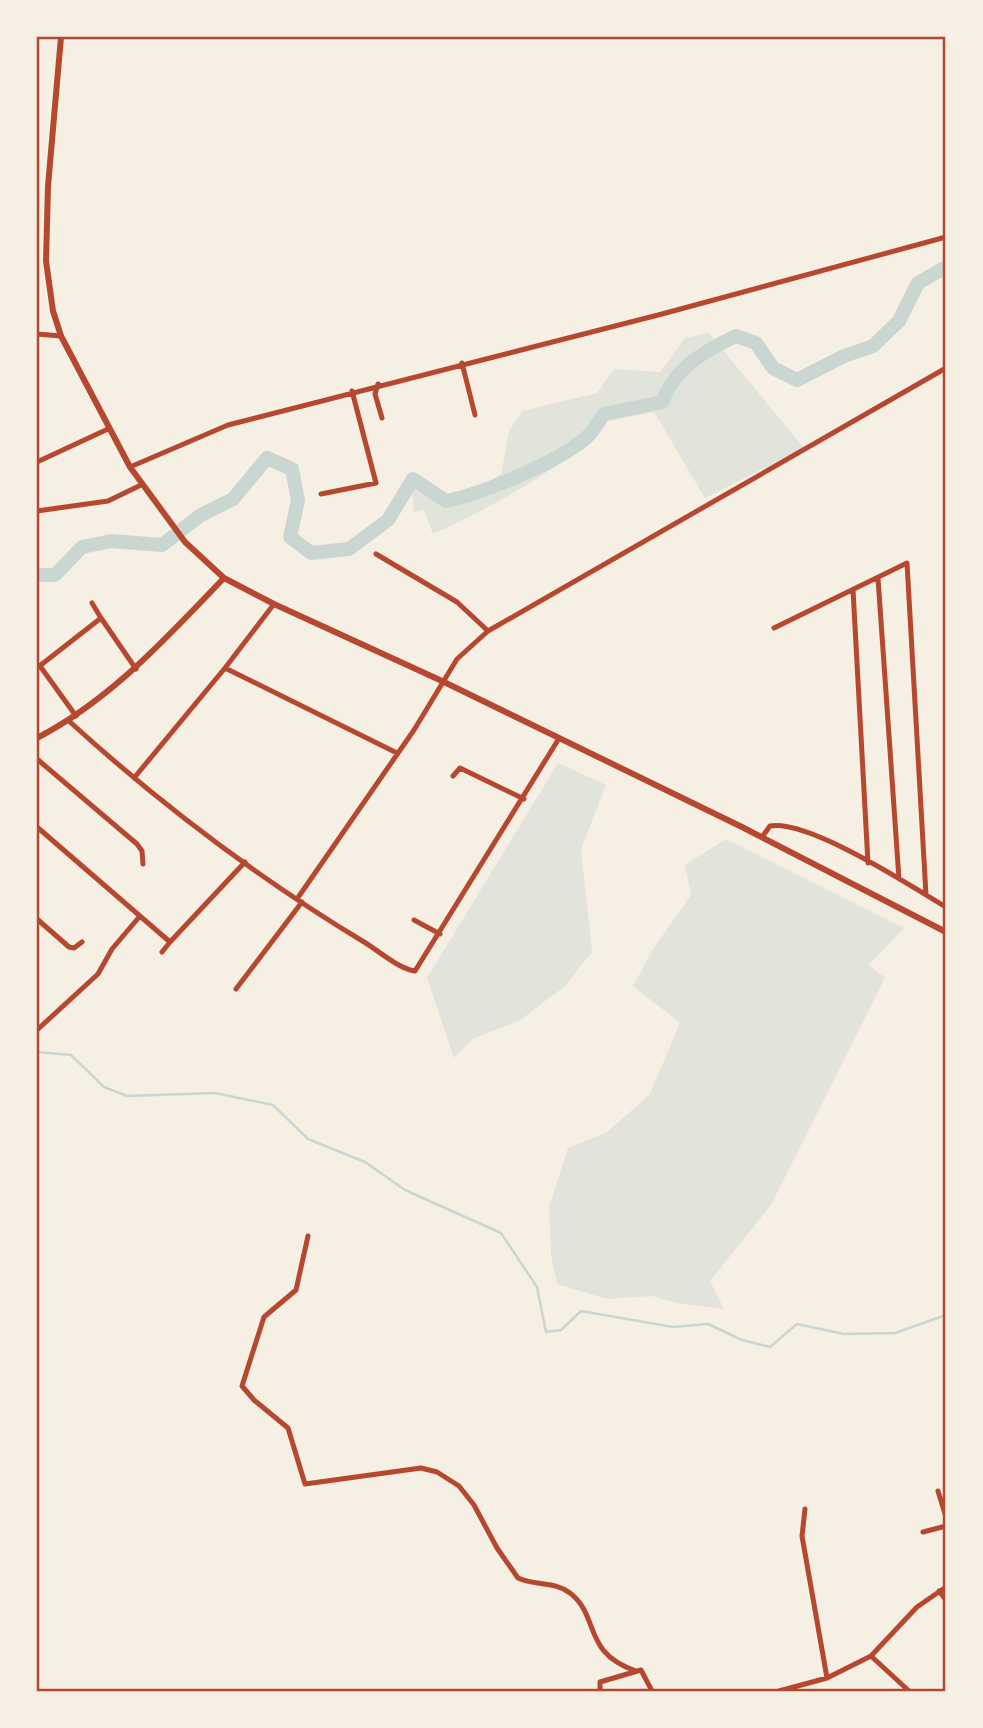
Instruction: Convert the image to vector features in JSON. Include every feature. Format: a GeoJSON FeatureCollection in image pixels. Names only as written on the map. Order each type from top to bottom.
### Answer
{"type":"FeatureCollection","features":[{"type":"Feature","properties":{"kind":"street"},"geometry":{"type":"LineString","coordinates":[[61,37],[48,186],[46,261],[53,311],[61,336],[108,429],[141,485],[185,542],[224,578],[274,604],[442,681],[558,740],[762,837],[946,932]]}},
{"type":"Feature","properties":{"kind":"street"},"geometry":{"type":"LineString","coordinates":[[130,467],[228,425],[378,384],[662,314],[946,237]]}},
{"type":"Feature","properties":{"kind":"street"},"geometry":{"type":"LineString","coordinates":[[37,334],[61,336]]}},
{"type":"Feature","properties":{"kind":"street"},"geometry":{"type":"LineString","coordinates":[[462,363],[475,415]]}},
{"type":"Feature","properties":{"kind":"street"},"geometry":{"type":"LineString","coordinates":[[236,989],[426,711],[457,659],[488,631],[946,368]]}},
{"type":"Feature","properties":{"kind":"street"},"geometry":{"type":"LineString","coordinates":[[378,384],[375,394],[382,418]]}},
{"type":"Feature","properties":{"kind":"street"},"geometry":{"type":"LineString","coordinates":[[321,494],[376,483],[352,391]]}},
{"type":"Feature","properties":{"kind":"street"},"geometry":{"type":"LineString","coordinates":[[37,462],[108,429]]}},
{"type":"Feature","properties":{"kind":"street"},"geometry":{"type":"LineString","coordinates":[[37,511],[108,501],[141,485]]}},
{"type":"Feature","properties":{"kind":"street"},"geometry":{"type":"LineString","coordinates":[[376,554],[457,602],[488,631]]}},
{"type":"Feature","properties":{"kind":"street"},"geometry":{"type":"LineString","coordinates":[[774,628],[907,563],[926,895]]}},
{"type":"Feature","properties":{"kind":"street"},"geometry":{"type":"LineString","coordinates":[[37,738],[69,721],[136,669],[224,578]]}},
{"type":"Feature","properties":{"kind":"street"},"geometry":{"type":"LineString","coordinates":[[878,578],[899,879]]}},
{"type":"Feature","properties":{"kind":"street"},"geometry":{"type":"LineString","coordinates":[[853,590],[868,863]]}},
{"type":"Feature","properties":{"kind":"street"},"geometry":{"type":"LineString","coordinates":[[92,603],[136,669]]}},
{"type":"Feature","properties":{"kind":"street"},"geometry":{"type":"LineString","coordinates":[[134,778],[274,604]]}},
{"type":"Feature","properties":{"kind":"street"},"geometry":{"type":"LineString","coordinates":[[76,716],[38,667],[102,618]]}},
{"type":"Feature","properties":{"kind":"street"},"geometry":{"type":"LineString","coordinates":[[225,668],[397,753]]}},
{"type":"Feature","properties":{"kind":"street"},"geometry":{"type":"LineString","coordinates":[[69,721],[134,778],[245,862],[299,900],[411,970],[419,967],[558,740]]}},
{"type":"Feature","properties":{"kind":"street"},"geometry":{"type":"LineString","coordinates":[[37,759],[137,844],[142,851],[143,864]]}},
{"type":"Feature","properties":{"kind":"street"},"geometry":{"type":"LineString","coordinates":[[453,776],[460,768],[524,799]]}},
{"type":"Feature","properties":{"kind":"street"},"geometry":{"type":"LineString","coordinates":[[762,837],[770,826],[796,826],[899,879],[946,907]]}},
{"type":"Feature","properties":{"kind":"street"},"geometry":{"type":"LineString","coordinates":[[37,827],[170,942]]}},
{"type":"Feature","properties":{"kind":"street"},"geometry":{"type":"LineString","coordinates":[[162,952],[245,862]]}},
{"type":"Feature","properties":{"kind":"street"},"geometry":{"type":"LineString","coordinates":[[37,1030],[99,974],[117,943],[139,916]]}},
{"type":"Feature","properties":{"kind":"street"},"geometry":{"type":"LineString","coordinates":[[37,919],[69,947],[74,948],[82,942]]}},
{"type":"Feature","properties":{"kind":"street"},"geometry":{"type":"LineString","coordinates":[[414,920],[440,933]]}},
{"type":"Feature","properties":{"kind":"street"},"geometry":{"type":"LineString","coordinates":[[308,1236],[296,1290],[264,1317],[242,1386],[254,1400],[288,1428],[305,1484],[421,1468],[451,1478],[474,1505],[496,1548],[518,1577],[550,1583],[569,1592],[582,1607],[600,1648],[621,1665],[636,1671]]}},
{"type":"Feature","properties":{"kind":"street"},"geometry":{"type":"LineString","coordinates":[[938,1490],[946,1517]]}},
{"type":"Feature","properties":{"kind":"street"},"geometry":{"type":"LineString","coordinates":[[805,1509],[802,1536],[827,1678]]}},
{"type":"Feature","properties":{"kind":"street"},"geometry":{"type":"LineString","coordinates":[[923,1532],[946,1526]]}},
{"type":"Feature","properties":{"kind":"street"},"geometry":{"type":"LineString","coordinates":[[779,1691],[827,1678],[871,1656],[917,1607],[946,1587]]}},
{"type":"Feature","properties":{"kind":"street"},"geometry":{"type":"LineString","coordinates":[[939,1591],[946,1600]]}},
{"type":"Feature","properties":{"kind":"street"},"geometry":{"type":"LineString","coordinates":[[871,1656],[909,1691]]}},
{"type":"Feature","properties":{"kind":"street"},"geometry":{"type":"LineString","coordinates":[[600,1691],[600,1682],[636,1671],[643,1671],[652,1691]]}},
{"type":"Feature","properties":{"kind":"street"},"geometry":{"type":"LineString","coordinates":[[799,1686],[805,1691]]}},
{"type":"Feature","properties":{"kind":"shaded area"},"geometry":{"type":"Polygon","coordinates":[[[709,333],[804,448],[705,498],[654,412],[605,422],[572,454],[526,486],[433,534],[424,510],[414,512],[411,476],[446,498],[466,495],[501,474],[509,431],[522,411],[597,393],[614,369],[660,372],[685,338],[709,333]]]}},
{"type":"Feature","properties":{"kind":"shaded area"},"geometry":{"type":"Polygon","coordinates":[[[558,763],[606,785],[581,849],[592,952],[565,986],[519,1021],[474,1038],[454,1058],[427,978],[558,763]]]}},
{"type":"Feature","properties":{"kind":"shaded area"},"geometry":{"type":"Polygon","coordinates":[[[726,839],[904,928],[869,965],[885,978],[771,1205],[710,1281],[724,1309],[676,1303],[652,1296],[607,1299],[557,1284],[551,1255],[549,1207],[568,1148],[607,1132],[650,1094],[680,1023],[633,986],[655,946],[691,895],[685,865],[726,839]]]}},
{"type":"Feature","properties":{"kind":"waterway"},"geometry":{"type":"LineString","coordinates":[[37,575],[55,575],[82,547],[111,541],[162,545],[201,515],[233,499],[267,458],[292,469],[298,500],[290,537],[311,553],[349,549],[388,520],[413,479],[446,501],[480,491],[541,466],[576,446],[590,434],[604,414],[662,402],[683,370],[713,348],[736,336],[756,343],[773,368],[797,380],[844,356],[873,346],[899,321],[918,283],[946,267]]}},
{"type":"Feature","properties":{"kind":"waterway"},"geometry":{"type":"LineString","coordinates":[[37,1052],[71,1055],[104,1087],[127,1096],[215,1093],[273,1105],[308,1139],[365,1162],[405,1190],[501,1233],[537,1287],[546,1332],[561,1330],[581,1311],[673,1327],[708,1324],[742,1340],[770,1347],[797,1324],[844,1334],[895,1333],[946,1315]]}}]}
